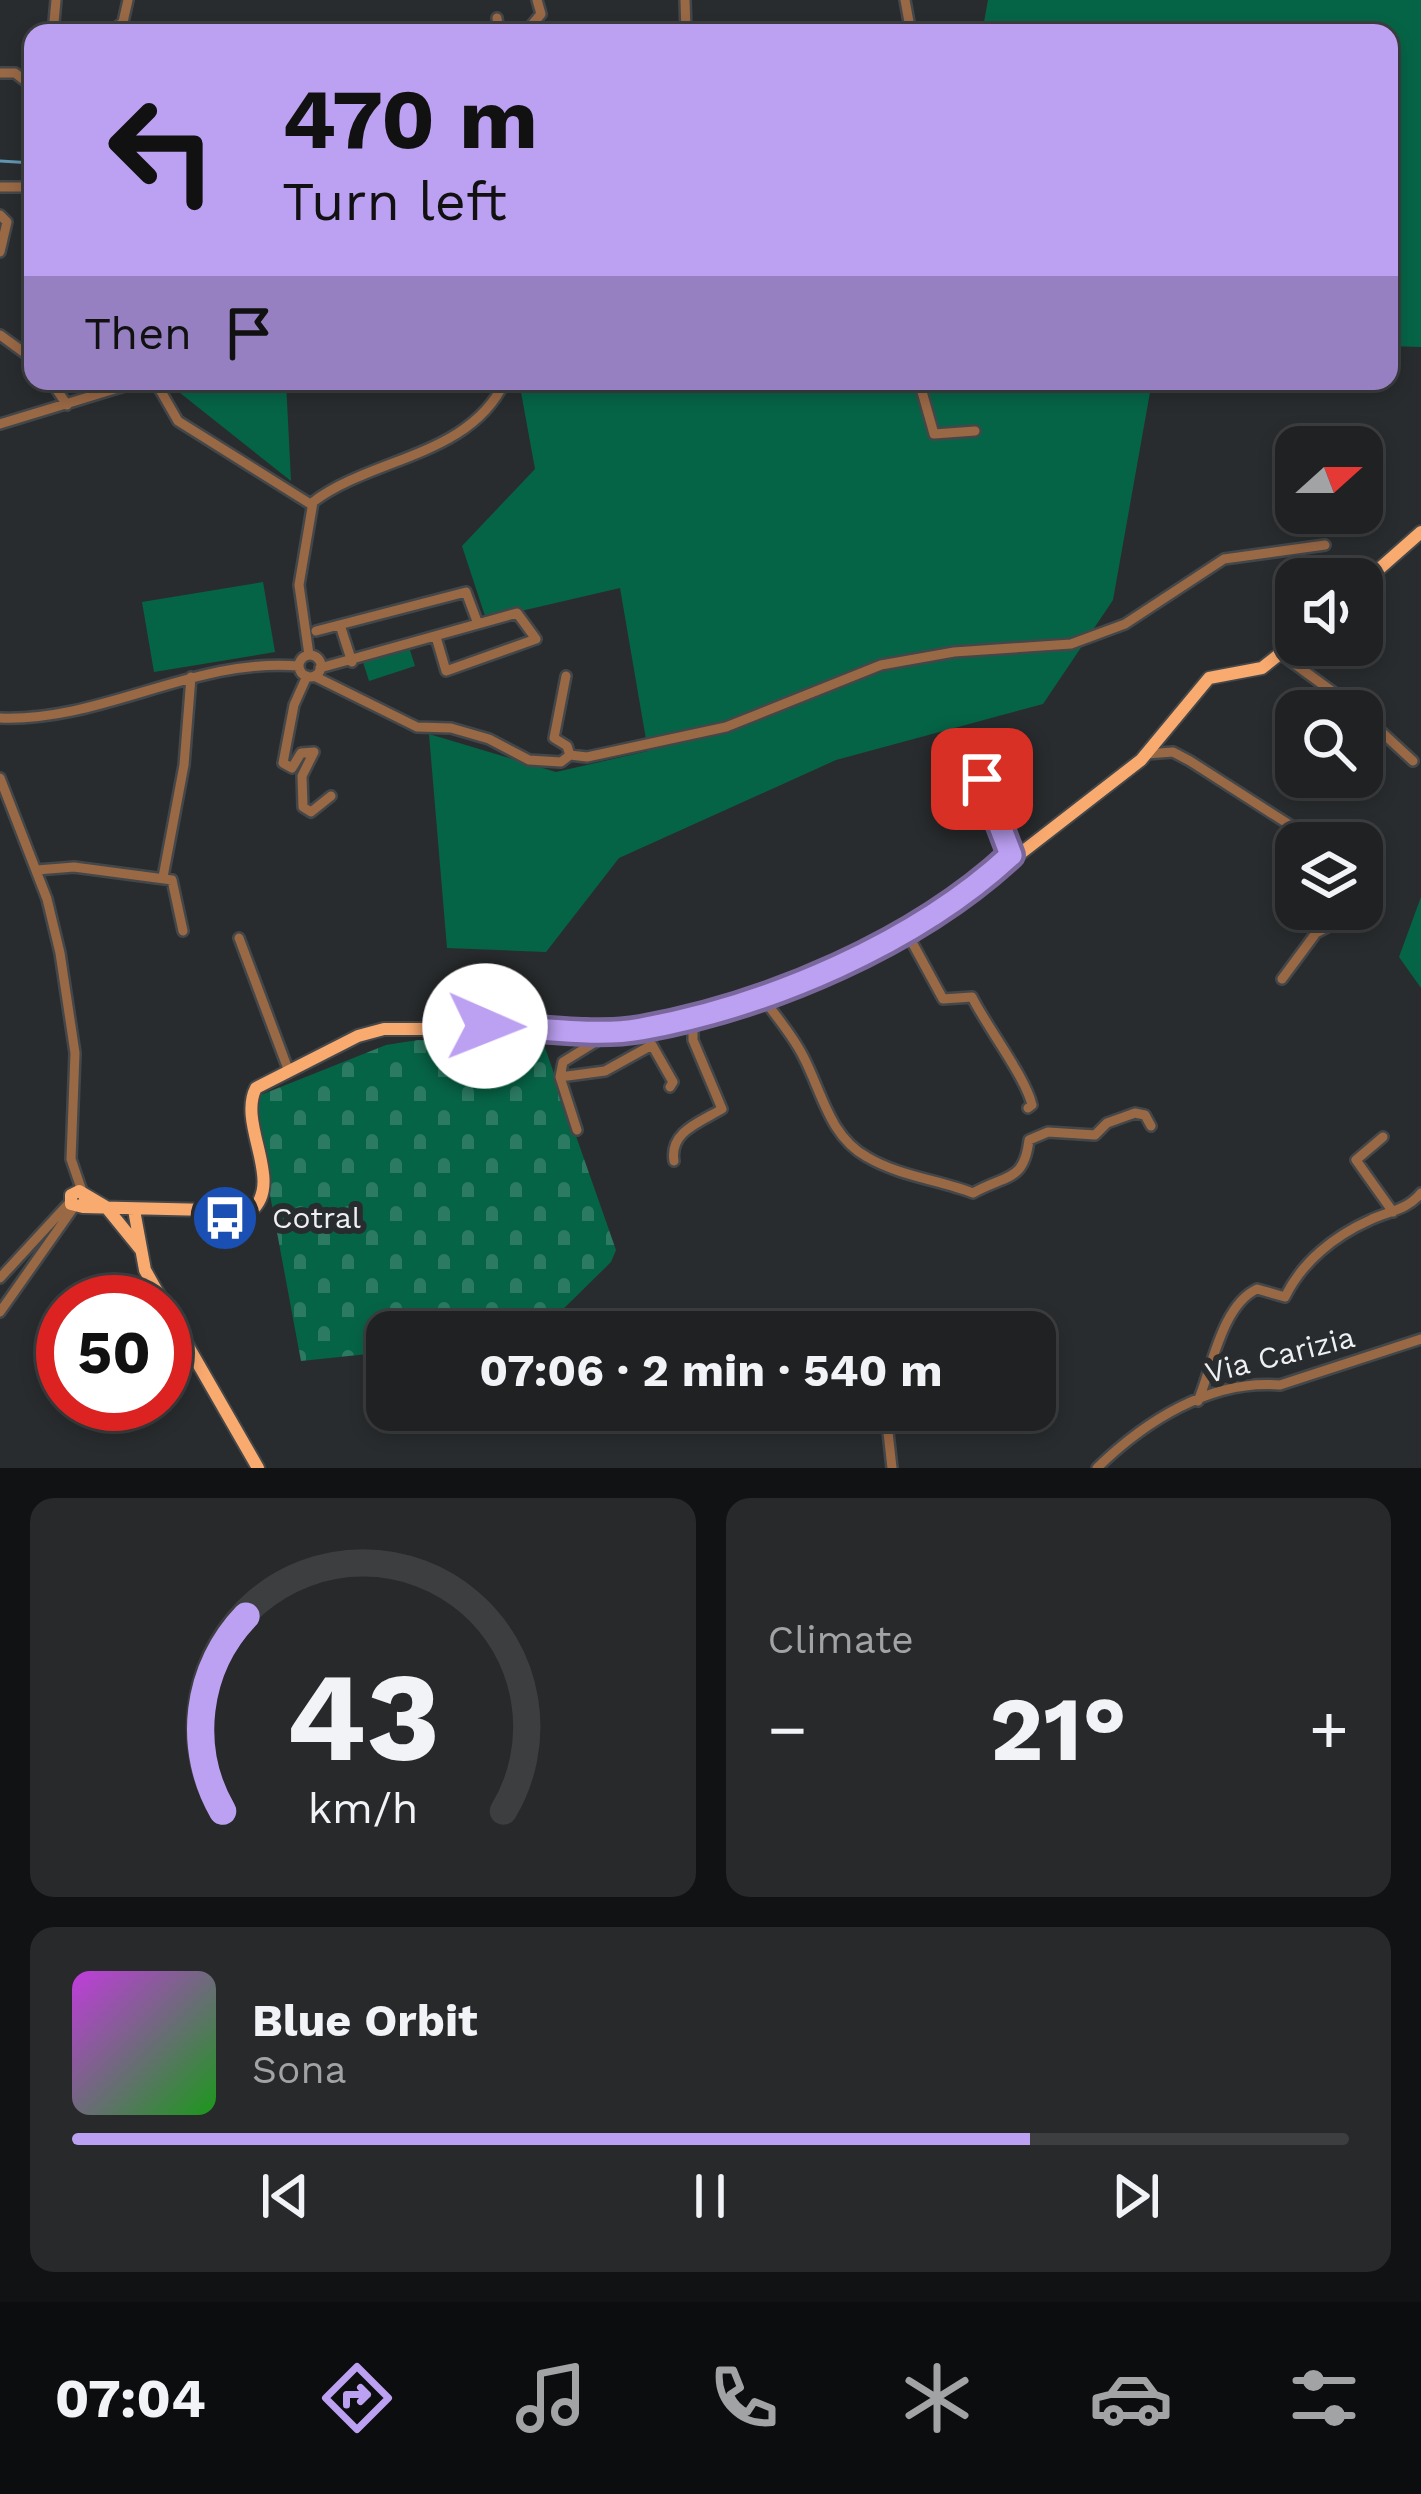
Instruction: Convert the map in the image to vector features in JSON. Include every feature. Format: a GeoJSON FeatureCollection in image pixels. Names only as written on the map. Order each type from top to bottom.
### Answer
{"type":"FeatureCollection","features":[{"type":"Feature","properties":{"kind":"main road"},"geometry":{"type":"LineString","coordinates":[[1383,565],[1421,532]]}},
{"type":"Feature","properties":{"kind":"main road"},"geometry":{"type":"LineString","coordinates":[[78,1199],[151,1211],[240,1214],[255,1209],[262,1183],[251,1099],[260,1084],[358,1036],[398,1027],[640,1029],[760,994],[907,933],[967,896],[1011,855],[1146,754],[1209,678],[1262,668],[1275,658]]}},
{"type":"Feature","properties":{"kind":"main road"},"geometry":{"type":"LineString","coordinates":[[106,1207],[135,1232]]}},
{"type":"Feature","properties":{"kind":"main road"},"geometry":{"type":"LineString","coordinates":[[134,1210],[135,1232],[152,1275]]}},
{"type":"Feature","properties":{"kind":"main road"},"geometry":{"type":"LineString","coordinates":[[135,1232],[151,1211]]}},
{"type":"Feature","properties":{"kind":"main road"},"geometry":{"type":"LineString","coordinates":[[192,1353],[258,1468]]}},
{"type":"Feature","properties":{"kind":"street"},"geometry":{"type":"LineString","coordinates":[[497,18],[498,24]]}},
{"type":"Feature","properties":{"kind":"street"},"geometry":{"type":"LineString","coordinates":[[0,215],[8,222],[0,251]]}},
{"type":"Feature","properties":{"kind":"street"},"geometry":{"type":"LineString","coordinates":[[57,390],[67,405]]}},
{"type":"Feature","properties":{"kind":"street"},"geometry":{"type":"LineString","coordinates":[[0,424],[113,390]]}},
{"type":"Feature","properties":{"kind":"street"},"geometry":{"type":"LineString","coordinates":[[159,390],[178,421],[312,505]]}},
{"type":"Feature","properties":{"kind":"street"},"geometry":{"type":"LineString","coordinates":[[309,655],[299,585],[312,505],[328,491],[418,456],[454,434],[499,390]]}},
{"type":"Feature","properties":{"kind":"street"},"geometry":{"type":"LineString","coordinates":[[922,390],[934,434],[975,431]]}},
{"type":"Feature","properties":{"kind":"street"},"geometry":{"type":"LineString","coordinates":[[0,718],[55,717],[191,676],[299,666],[417,727],[470,733],[529,760],[561,762],[570,755],[587,757],[726,727],[881,665],[954,652],[1071,644],[1125,624],[1224,559],[1325,545]]}},
{"type":"Feature","properties":{"kind":"street"},"geometry":{"type":"LineString","coordinates":[[316,631],[466,592],[478,624]]}},
{"type":"Feature","properties":{"kind":"street"},"geometry":{"type":"LineString","coordinates":[[314,673],[517,613],[536,639],[446,671],[436,637]]}},
{"type":"Feature","properties":{"kind":"street"},"geometry":{"type":"LineString","coordinates":[[340,625],[352,662]]}},
{"type":"Feature","properties":{"kind":"street"},"geometry":{"type":"LineString","coordinates":[[299,666],[309,655]]}},
{"type":"Feature","properties":{"kind":"street"},"geometry":{"type":"LineString","coordinates":[[309,655],[318,659],[294,705],[283,763],[292,768],[301,753],[314,752],[302,776],[303,807],[311,812],[331,796]]}},
{"type":"Feature","properties":{"kind":"street"},"geometry":{"type":"LineString","coordinates":[[1297,666],[1330,690]]}},
{"type":"Feature","properties":{"kind":"street"},"geometry":{"type":"LineString","coordinates":[[163,877],[184,765],[191,676]]}},
{"type":"Feature","properties":{"kind":"street"},"geometry":{"type":"LineString","coordinates":[[566,676],[554,739],[567,746],[570,755]]}},
{"type":"Feature","properties":{"kind":"street"},"geometry":{"type":"LineString","coordinates":[[1383,733],[1413,761]]}},
{"type":"Feature","properties":{"kind":"street"},"geometry":{"type":"LineString","coordinates":[[968,742],[1011,855]]}},
{"type":"Feature","properties":{"kind":"street"},"geometry":{"type":"LineString","coordinates":[[1146,754],[1173,752],[1190,760],[1286,822]]}},
{"type":"Feature","properties":{"kind":"street"},"geometry":{"type":"LineString","coordinates":[[0,778],[37,870],[60,953],[75,1053],[70,1159],[78,1199],[0,1312]]}},
{"type":"Feature","properties":{"kind":"street"},"geometry":{"type":"LineString","coordinates":[[37,870],[74,867],[163,877],[175,884],[183,931]]}},
{"type":"Feature","properties":{"kind":"street"},"geometry":{"type":"LineString","coordinates":[[1282,979],[1322,930]]}},
{"type":"Feature","properties":{"kind":"street"},"geometry":{"type":"LineString","coordinates":[[907,933],[943,999],[972,997],[1009,1067],[1024,1083],[1033,1105],[1028,1108]]}},
{"type":"Feature","properties":{"kind":"street"},"geometry":{"type":"LineString","coordinates":[[239,938],[288,1069]]}},
{"type":"Feature","properties":{"kind":"street"},"geometry":{"type":"LineString","coordinates":[[760,994],[802,1053],[831,1122],[847,1142],[871,1160],[922,1178],[974,1193],[1018,1173],[1028,1160],[1028,1141],[1042,1133],[1090,1136],[1135,1112],[1145,1115],[1151,1126]]}},
{"type":"Feature","properties":{"kind":"street"},"geometry":{"type":"LineString","coordinates":[[674,1161],[672,1148],[680,1134],[722,1109],[693,1040],[693,1014]]}},
{"type":"Feature","properties":{"kind":"street"},"geometry":{"type":"LineString","coordinates":[[577,1130],[560,1076],[563,1062],[604,1031]]}},
{"type":"Feature","properties":{"kind":"street"},"geometry":{"type":"LineString","coordinates":[[560,1076],[605,1071],[652,1045],[673,1082],[670,1087]]}},
{"type":"Feature","properties":{"kind":"street"},"geometry":{"type":"LineString","coordinates":[[1342,1170],[1383,1137]]}},
{"type":"Feature","properties":{"kind":"street"},"geometry":{"type":"LineString","coordinates":[[1356,1160],[1393,1213]]}},
{"type":"Feature","properties":{"kind":"street"},"geometry":{"type":"LineString","coordinates":[[1198,1401],[1223,1331],[1244,1297],[1256,1289],[1285,1297],[1306,1263],[1327,1246],[1393,1213],[1421,1193]]}},
{"type":"Feature","properties":{"kind":"street"},"geometry":{"type":"LineString","coordinates":[[0,1278],[78,1199]]}},
{"type":"Feature","properties":{"kind":"street","name":"Via Carizia"},"geometry":{"type":"LineString","coordinates":[[1097,1468],[1139,1428],[1198,1401],[1234,1388],[1296,1381],[1421,1339]]}},
{"type":"Feature","properties":{"kind":"street"},"geometry":{"type":"LineString","coordinates":[[888,1431],[892,1468]]}},
{"type":"Feature","properties":{"kind":"green space"},"geometry":{"type":"Polygon","coordinates":[[[988,0],[1421,0],[1421,347],[1398,346],[1398,24],[984,24],[988,0]]]}},
{"type":"Feature","properties":{"kind":"green space"},"geometry":{"type":"Polygon","coordinates":[[[176,390],[286,390],[291,481],[176,390]]]}},
{"type":"Feature","properties":{"kind":"green space"},"geometry":{"type":"Polygon","coordinates":[[[521,390],[1150,390],[1113,600],[1043,704],[836,760],[619,858],[546,952],[447,948],[429,734],[556,772],[648,751],[620,588],[486,619],[462,546],[535,469],[521,390]]]}},
{"type":"Feature","properties":{"kind":"green space"},"geometry":{"type":"Polygon","coordinates":[[[263,582],[275,652],[154,672],[142,602],[263,582]]]}},
{"type":"Feature","properties":{"kind":"green space"},"geometry":{"type":"Polygon","coordinates":[[[409,647],[415,666],[369,681],[363,662],[409,647]]]}},
{"type":"Feature","properties":{"kind":"green space"},"geometry":{"type":"Polygon","coordinates":[[[1421,897],[1421,988],[1399,957],[1421,897]]]}},
{"type":"Feature","properties":{"kind":"green space"},"geometry":{"type":"Polygon","coordinates":[[[418,1040],[544,1045],[616,1250],[611,1262],[561,1311],[366,1311],[366,1354],[301,1361],[254,1109],[258,1096],[386,1045],[418,1040]]]}},
{"type":"Feature","properties":{"kind":"waterway"},"geometry":{"type":"LineString","coordinates":[[0,161],[24,162]]}},
{"type":"Feature","properties":{"kind":"place","name":"Cotral"},"geometry":{"type":"Point","coordinates":[225,1218]}},
{"type":"Feature","properties":{"kind":"route"},"geometry":{"type":"LineString","coordinates":[[485,1026],[640,1029],[774,990],[879,948],[954,905],[1011,855],[982,779]]}}]}
